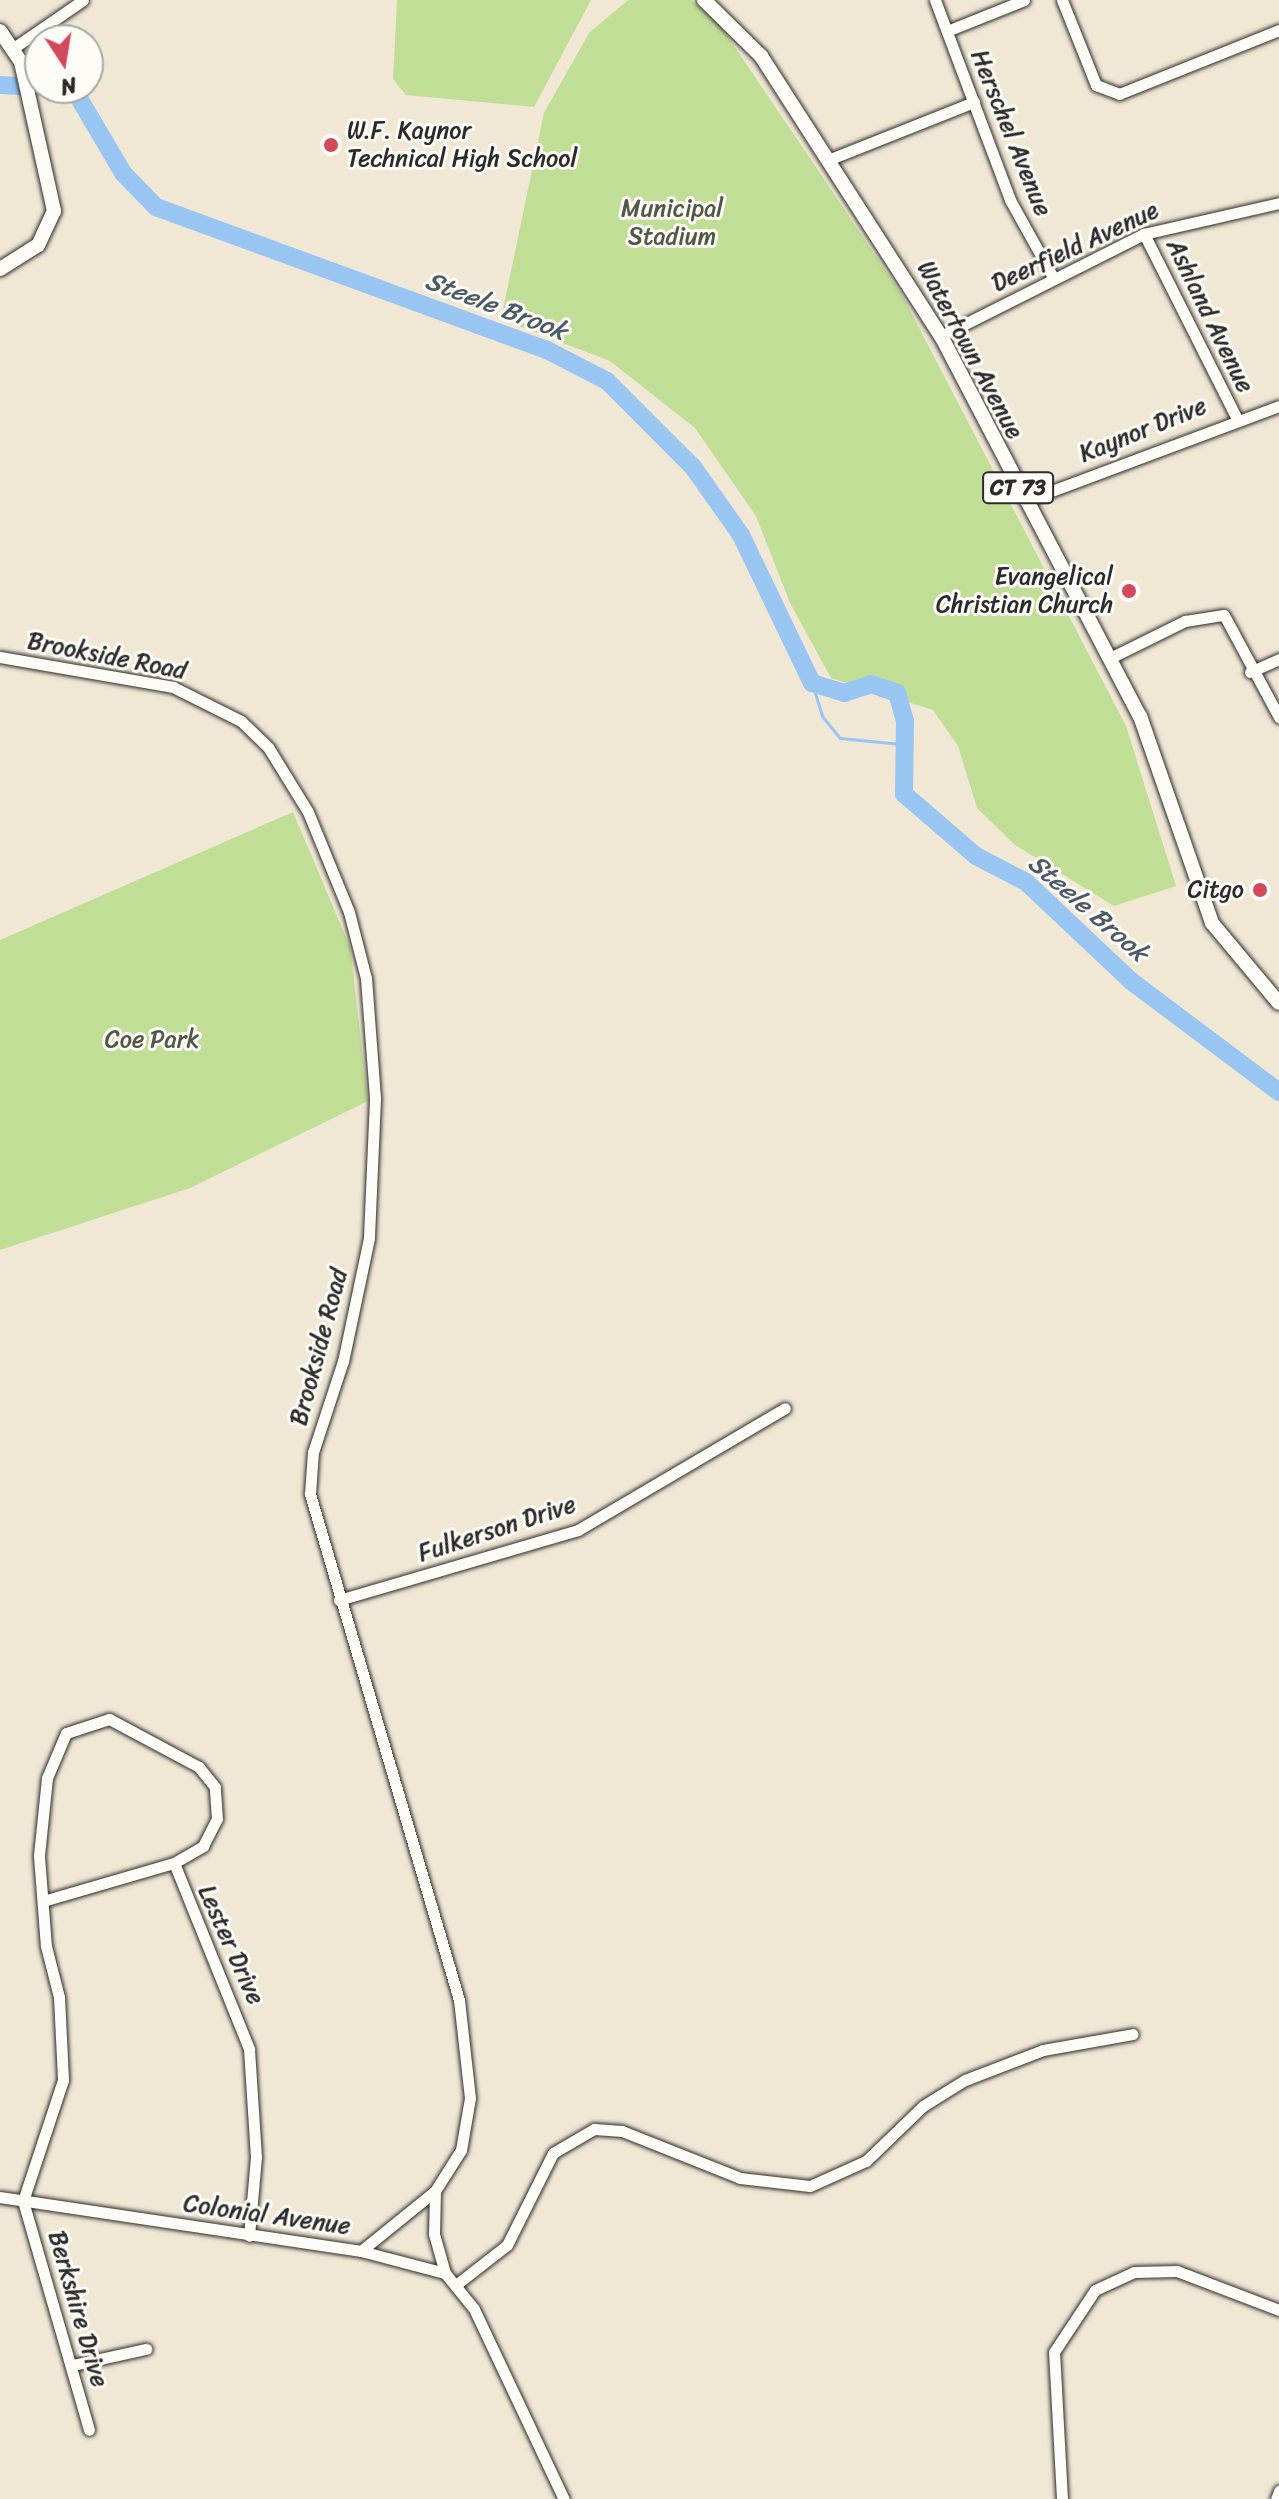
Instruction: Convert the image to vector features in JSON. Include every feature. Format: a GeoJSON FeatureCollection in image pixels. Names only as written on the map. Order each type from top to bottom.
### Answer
{"type":"FeatureCollection","features":[{"type":"Feature","properties":{"kind":"main road","name":"Watertown Avenue"},"geometry":{"type":"LineString","coordinates":[[704,0],[761,56],[941,336],[1156,751],[1190,876],[1212,923],[1279,1003]]}},
{"type":"Feature","properties":{"kind":"main road"},"geometry":{"type":"LineString","coordinates":[[0,31],[21,62],[50,174],[49,230],[0,269]]}},
{"type":"Feature","properties":{"kind":"street"},"geometry":{"type":"LineString","coordinates":[[12,49],[83,0]]}},
{"type":"Feature","properties":{"kind":"street","name":"Herschel Avenue"},"geometry":{"type":"LineString","coordinates":[[935,0],[1010,200],[1054,279]]}},
{"type":"Feature","properties":{"kind":"street"},"geometry":{"type":"LineString","coordinates":[[947,31],[1024,0]]}},
{"type":"Feature","properties":{"kind":"street"},"geometry":{"type":"LineString","coordinates":[[1062,0],[1096,85],[1109,92],[1279,30]]}},
{"type":"Feature","properties":{"kind":"street"},"geometry":{"type":"LineString","coordinates":[[830,159],[974,102]]}},
{"type":"Feature","properties":{"kind":"street","name":"Deerfield Avenue"},"geometry":{"type":"LineString","coordinates":[[941,336],[1144,234],[1279,203]]}},
{"type":"Feature","properties":{"kind":"street","name":"Ashland Avenue"},"geometry":{"type":"LineString","coordinates":[[1144,234],[1236,417]]}},
{"type":"Feature","properties":{"kind":"street","name":"Kaynor Drive"},"geometry":{"type":"LineString","coordinates":[[1025,501],[1236,417],[1279,406]]}},
{"type":"Feature","properties":{"kind":"street"},"geometry":{"type":"LineString","coordinates":[[1110,658],[1185,621],[1224,615],[1250,672],[1279,717]]}},
{"type":"Feature","properties":{"kind":"street","name":"Brookside Road"},"geometry":{"type":"LineString","coordinates":[[0,657],[173,687],[241,721],[290,778],[339,882],[372,1016],[375,1099],[367,1253],[313,1452],[310,1494],[469,2053],[461,2150],[435,2191],[361,2251]]}},
{"type":"Feature","properties":{"kind":"street"},"geometry":{"type":"LineString","coordinates":[[1250,672],[1279,659]]}},
{"type":"Feature","properties":{"kind":"street","name":"Fulkerson Drive"},"geometry":{"type":"LineString","coordinates":[[339,1600],[578,1530],[785,1408]]}},
{"type":"Feature","properties":{"kind":"street"},"geometry":{"type":"LineString","coordinates":[[23,2201],[63,2080],[43,1901],[38,1839],[47,1778],[66,1733],[85,1721],[109,1719],[199,1767],[215,1787],[217,1819],[203,1846],[174,1863],[43,1901]]}},
{"type":"Feature","properties":{"kind":"street","name":"Lester Drive"},"geometry":{"type":"LineString","coordinates":[[174,1863],[249,2049],[256,2157],[249,2236]]}},
{"type":"Feature","properties":{"kind":"street"},"geometry":{"type":"LineString","coordinates":[[457,2284],[507,2245],[553,2153],[594,2129],[622,2131],[740,2178],[810,2186],[866,2161],[923,2106],[965,2080],[1043,2050],[1133,2034]]}},
{"type":"Feature","properties":{"kind":"street"},"geometry":{"type":"LineString","coordinates":[[435,2191],[434,2234],[445,2273]]}},
{"type":"Feature","properties":{"kind":"street","name":"Colonial Avenue"},"geometry":{"type":"LineString","coordinates":[[0,2197],[361,2251],[445,2273],[457,2284],[564,2499]]}},
{"type":"Feature","properties":{"kind":"street","name":"Berkshire Drive"},"geometry":{"type":"LineString","coordinates":[[23,2201],[73,2365],[89,2430]]}},
{"type":"Feature","properties":{"kind":"street"},"geometry":{"type":"LineString","coordinates":[[1062,2499],[1054,2352],[1095,2290],[1134,2272],[1177,2271],[1279,2310]]}},
{"type":"Feature","properties":{"kind":"street"},"geometry":{"type":"LineString","coordinates":[[73,2365],[146,2349]]}},
{"type":"Feature","properties":{"kind":"street"},"geometry":{"type":"LineString","coordinates":[[1276,2499],[1279,2491]]}},
{"type":"Feature","properties":{"kind":"green space"},"geometry":{"type":"Polygon","coordinates":[[[397,0],[591,0],[534,107],[406,95],[393,79],[397,0]]]}},
{"type":"Feature","properties":{"kind":"green space","name":"Municipal Stadium"},"geometry":{"type":"Polygon","coordinates":[[[628,0],[691,0],[718,22],[902,295],[1126,726],[1176,886],[1114,906],[1015,845],[977,808],[958,746],[933,710],[831,678],[790,603],[756,516],[695,428],[610,361],[501,319],[544,113],[589,33],[628,0]]]}},
{"type":"Feature","properties":{"kind":"green space","name":"Coe Park"},"geometry":{"type":"Polygon","coordinates":[[[293,812],[350,947],[368,1101],[190,1188],[0,1250],[0,940],[293,812]]]}},
{"type":"Feature","properties":{"kind":"waterway","name":"Steele Brook"},"geometry":{"type":"LineString","coordinates":[[0,85],[24,86]]}},
{"type":"Feature","properties":{"kind":"waterway","name":"Steele Brook"},"geometry":{"type":"LineString","coordinates":[[82,104],[123,173],[156,207],[547,350],[607,381],[693,467],[741,535],[812,683],[844,693],[871,684],[897,693],[905,721],[904,794],[976,856],[1026,882],[1131,981],[1279,1092]]}},
{"type":"Feature","properties":{"kind":"waterway","name":"Steele Brook"},"geometry":{"type":"LineString","coordinates":[[812,683],[822,716],[840,738],[901,744]]}},
{"type":"Feature","properties":{"kind":"place","name":"W.F. Kaynor Technical High School"},"geometry":{"type":"Point","coordinates":[331,145]}},
{"type":"Feature","properties":{"kind":"place","name":"Evangelical Christian Church"},"geometry":{"type":"Point","coordinates":[1129,591]}},
{"type":"Feature","properties":{"kind":"place","name":"Citgo"},"geometry":{"type":"Point","coordinates":[1260,890]}}]}
